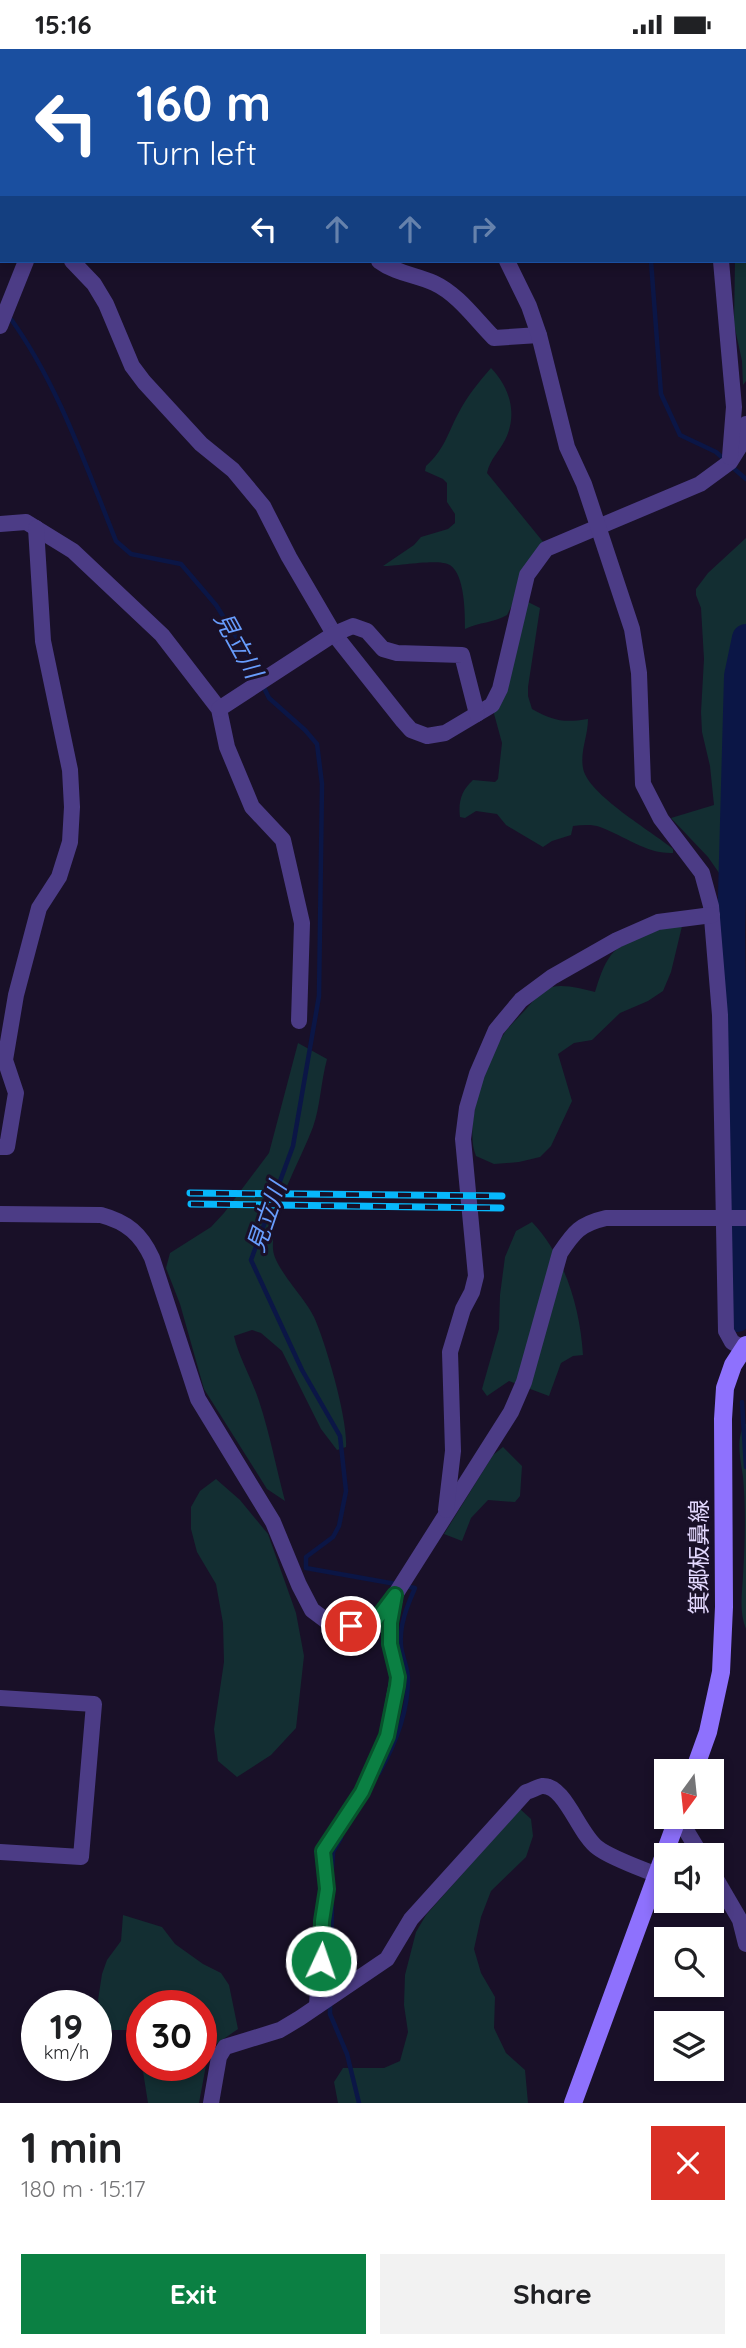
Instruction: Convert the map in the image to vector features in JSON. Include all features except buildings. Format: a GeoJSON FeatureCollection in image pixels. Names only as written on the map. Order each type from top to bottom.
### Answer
{"type":"FeatureCollection","features":[{"type":"Feature","properties":{"kind":"main road","name":"箕郷板鼻線"},"geometry":{"type":"LineString","coordinates":[[698,1759],[708,1732],[721,1672],[725,1388],[733,1365],[745,1347]]}},
{"type":"Feature","properties":{"kind":"main road"},"geometry":{"type":"LineString","coordinates":[[573,2103],[654,1883]]}},
{"type":"Feature","properties":{"kind":"street"},"geometry":{"type":"LineString","coordinates":[[4,317],[25,263]]}},
{"type":"Feature","properties":{"kind":"street"},"geometry":{"type":"LineString","coordinates":[[74,263],[100,294],[132,366],[201,444],[233,470],[263,506],[334,634],[411,730],[426,736],[445,733],[492,705],[500,689],[527,575],[546,549],[700,484],[730,462],[740,446],[746,423]]}},
{"type":"Feature","properties":{"kind":"street"},"geometry":{"type":"LineString","coordinates":[[382,263],[435,284],[449,293],[495,338],[539,335]]}},
{"type":"Feature","properties":{"kind":"street"},"geometry":{"type":"LineString","coordinates":[[508,263],[529,306],[539,335],[567,447],[584,484],[632,629],[639,673],[643,784],[661,820],[702,873],[712,915],[720,1015],[726,1331],[732,1342],[745,1347]]}},
{"type":"Feature","properties":{"kind":"street"},"geometry":{"type":"LineString","coordinates":[[721,263],[734,407],[730,462]]}},
{"type":"Feature","properties":{"kind":"street"},"geometry":{"type":"LineString","coordinates":[[0,524],[26,522],[74,551],[162,635],[219,709],[227,747],[252,807],[283,840],[302,923],[299,1021]]}},
{"type":"Feature","properties":{"kind":"street"},"geometry":{"type":"LineString","coordinates":[[0,1147],[7,1147],[16,1093],[5,1060],[16,995],[40,908],[59,877],[70,842],[70,769],[43,641],[36,528]]}},
{"type":"Feature","properties":{"kind":"street"},"geometry":{"type":"LineString","coordinates":[[219,709],[334,634],[353,626],[367,631],[383,649],[397,653],[462,655],[477,713]]}},
{"type":"Feature","properties":{"kind":"street"},"geometry":{"type":"LineString","coordinates":[[444,1517],[453,1451],[450,1352],[476,1276],[463,1139],[467,1108],[496,1030],[521,1000],[541,985],[617,940],[658,922],[712,915]]}},
{"type":"Feature","properties":{"kind":"street"},"geometry":{"type":"LineString","coordinates":[[0,1214],[101,1215],[114,1218],[144,1241],[198,1399],[273,1521],[312,1610],[328,1622],[351,1626],[377,1619],[395,1595],[511,1412],[524,1382],[560,1253],[571,1237],[587,1222],[606,1218],[746,1218]]}},
{"type":"Feature","properties":{"kind":"street"},"geometry":{"type":"LineString","coordinates":[[317,2006],[322,1921],[327,1889],[323,1851],[362,1792],[387,1736],[398,1677],[390,1644],[390,1623],[395,1595]]}},
{"type":"Feature","properties":{"kind":"street"},"geometry":{"type":"LineString","coordinates":[[0,1697],[94,1704],[81,1857],[0,1851]]}},
{"type":"Feature","properties":{"kind":"street"},"geometry":{"type":"LineString","coordinates":[[211,2103],[219,2057],[225,2047],[280,2029],[387,1959],[411,1919],[526,1792],[541,1786],[553,1788],[596,1847],[654,1874]]}},
{"type":"Feature","properties":{"kind":"street"},"geometry":{"type":"LineString","coordinates":[[724,1893],[740,1920],[746,1944]]}},
{"type":"Feature","properties":{"kind":"green space"},"geometry":{"type":"Polygon","coordinates":[[[735,263],[746,263],[746,381],[743,385],[742,361],[734,324],[735,263]]]}},
{"type":"Feature","properties":{"kind":"green space"},"geometry":{"type":"Polygon","coordinates":[[[491,368],[507,393],[511,421],[505,440],[487,473],[544,543],[507,615],[465,629],[461,585],[459,577],[450,565],[428,562],[383,566],[414,545],[421,537],[448,529],[455,523],[455,514],[447,502],[447,483],[425,471],[426,466],[441,448],[465,401],[491,368]]]}},
{"type":"Feature","properties":{"kind":"green space"},"geometry":{"type":"Polygon","coordinates":[[[746,538],[746,888],[724,880],[708,857],[671,818],[714,805],[710,766],[702,732],[704,659],[701,608],[696,589],[708,573],[746,538]]]}},
{"type":"Feature","properties":{"kind":"green space"},"geometry":{"type":"Polygon","coordinates":[[[526,601],[540,608],[528,687],[532,709],[559,720],[588,719],[582,762],[587,778],[608,801],[673,849],[673,853],[645,848],[590,825],[573,826],[571,835],[543,847],[506,825],[497,814],[476,811],[465,818],[460,817],[462,796],[473,780],[495,782],[498,779],[502,743],[493,710],[526,601]]]}},
{"type":"Feature","properties":{"kind":"green space"},"geometry":{"type":"Polygon","coordinates":[[[683,922],[671,972],[663,991],[620,1013],[592,1040],[574,1043],[558,1054],[572,1101],[551,1146],[540,1157],[519,1162],[494,1164],[476,1156],[473,1127],[479,1093],[491,1059],[510,1026],[548,988],[568,986],[595,992],[606,964],[617,949],[644,935],[683,922]]]}},
{"type":"Feature","properties":{"kind":"green space"},"geometry":{"type":"Polygon","coordinates":[[[298,1043],[327,1059],[315,1120],[276,1218],[273,1249],[284,1274],[310,1310],[319,1329],[340,1401],[346,1447],[337,1450],[321,1429],[282,1351],[261,1333],[252,1330],[234,1336],[263,1413],[285,1501],[267,1489],[204,1389],[180,1304],[166,1268],[170,1253],[211,1227],[269,1153],[298,1043]]]}},
{"type":"Feature","properties":{"kind":"green space"},"geometry":{"type":"Polygon","coordinates":[[[532,1222],[553,1251],[569,1284],[583,1355],[573,1356],[561,1363],[549,1396],[509,1381],[487,1396],[482,1389],[499,1329],[505,1257],[516,1231],[532,1222]]]}},
{"type":"Feature","properties":{"kind":"green space"},"geometry":{"type":"Polygon","coordinates":[[[745,1424],[746,1629],[742,1609],[745,1514],[739,1443],[745,1424]]]}},
{"type":"Feature","properties":{"kind":"green space"},"geometry":{"type":"Polygon","coordinates":[[[503,1447],[522,1466],[520,1496],[515,1502],[488,1500],[471,1518],[462,1541],[444,1534],[493,1455],[503,1447]]]}},
{"type":"Feature","properties":{"kind":"green space"},"geometry":{"type":"Polygon","coordinates":[[[216,1479],[240,1500],[268,1534],[296,1613],[304,1656],[296,1728],[271,1755],[237,1777],[218,1761],[214,1729],[224,1662],[223,1623],[216,1584],[197,1552],[191,1529],[191,1507],[200,1491],[216,1479]]]}},
{"type":"Feature","properties":{"kind":"green space"},"geometry":{"type":"Polygon","coordinates":[[[520,1809],[531,1819],[533,1836],[526,1857],[491,1891],[481,1917],[474,1949],[481,1973],[495,1997],[494,2028],[506,2053],[525,2070],[528,2103],[338,2103],[334,2082],[343,2068],[384,2068],[400,2061],[408,2032],[404,2005],[405,1975],[416,1932],[426,1915],[520,1809]]]}},
{"type":"Feature","properties":{"kind":"green space"},"geometry":{"type":"Polygon","coordinates":[[[123,1915],[162,1927],[175,1944],[221,1973],[229,1985],[238,2029],[217,2043],[217,1990],[126,1990],[126,2030],[112,2030],[112,1990],[100,1990],[107,1960],[121,1941],[123,1915]]]}},
{"type":"Feature","properties":{"kind":"green space"},"geometry":{"type":"Polygon","coordinates":[[[145,2081],[203,2081],[199,2103],[148,2103],[145,2081]]]}},
{"type":"Feature","properties":{"kind":"waterway"},"geometry":{"type":"LineString","coordinates":[[651,263],[661,394],[680,435],[716,452],[725,460]]}},
{"type":"Feature","properties":{"kind":"waterway","name":"見立川"},"geometry":{"type":"LineString","coordinates":[[8,315],[26,341],[56,396],[116,541],[131,554],[181,564],[216,605],[259,678]]}},
{"type":"Feature","properties":{"kind":"waterway"},"geometry":{"type":"LineString","coordinates":[[731,466],[746,479]]}},
{"type":"Feature","properties":{"kind":"waterway"},"geometry":{"type":"LineString","coordinates":[[737,1318],[731,932],[738,676],[746,638]]}},
{"type":"Feature","properties":{"kind":"waterway","name":"見立川"},"geometry":{"type":"LineString","coordinates":[[263,686],[269,698],[317,744],[322,784],[319,996],[293,1146],[251,1260],[302,1370],[340,1436],[346,1491],[339,1526],[333,1537],[306,1557],[306,1568],[396,1584]]}},
{"type":"Feature","properties":{"kind":"waterway"},"geometry":{"type":"LineString","coordinates":[[742,1402],[746,1467]]}},
{"type":"Feature","properties":{"kind":"waterway","name":"見立川"},"geometry":{"type":"LineString","coordinates":[[379,1773],[400,1728],[406,1704],[408,1675],[401,1631],[415,1588],[404,1586]]}},
{"type":"Feature","properties":{"kind":"waterway","name":"見立川"},"geometry":{"type":"LineString","coordinates":[[332,1869],[333,1852],[341,1838]]}},
{"type":"Feature","properties":{"kind":"waterway","name":"見立川"},"geometry":{"type":"LineString","coordinates":[[330,1991],[332,1906]]}},
{"type":"Feature","properties":{"kind":"waterway","name":"見立川"},"geometry":{"type":"LineString","coordinates":[[330,2004],[330,2014],[347,2054],[359,2103]]}},
{"type":"Feature","properties":{"kind":"railway"},"geometry":{"type":"LineString","coordinates":[[190,1193],[502,1196]]}},
{"type":"Feature","properties":{"kind":"railway"},"geometry":{"type":"LineString","coordinates":[[191,1204],[501,1208]]}},
{"type":"Feature","properties":{"kind":"route"},"geometry":{"type":"LineString","coordinates":[[321,1961],[322,1921],[327,1889],[323,1851],[362,1792],[387,1736],[398,1677],[390,1644],[390,1623],[395,1595],[377,1619],[351,1626]]}}]}
